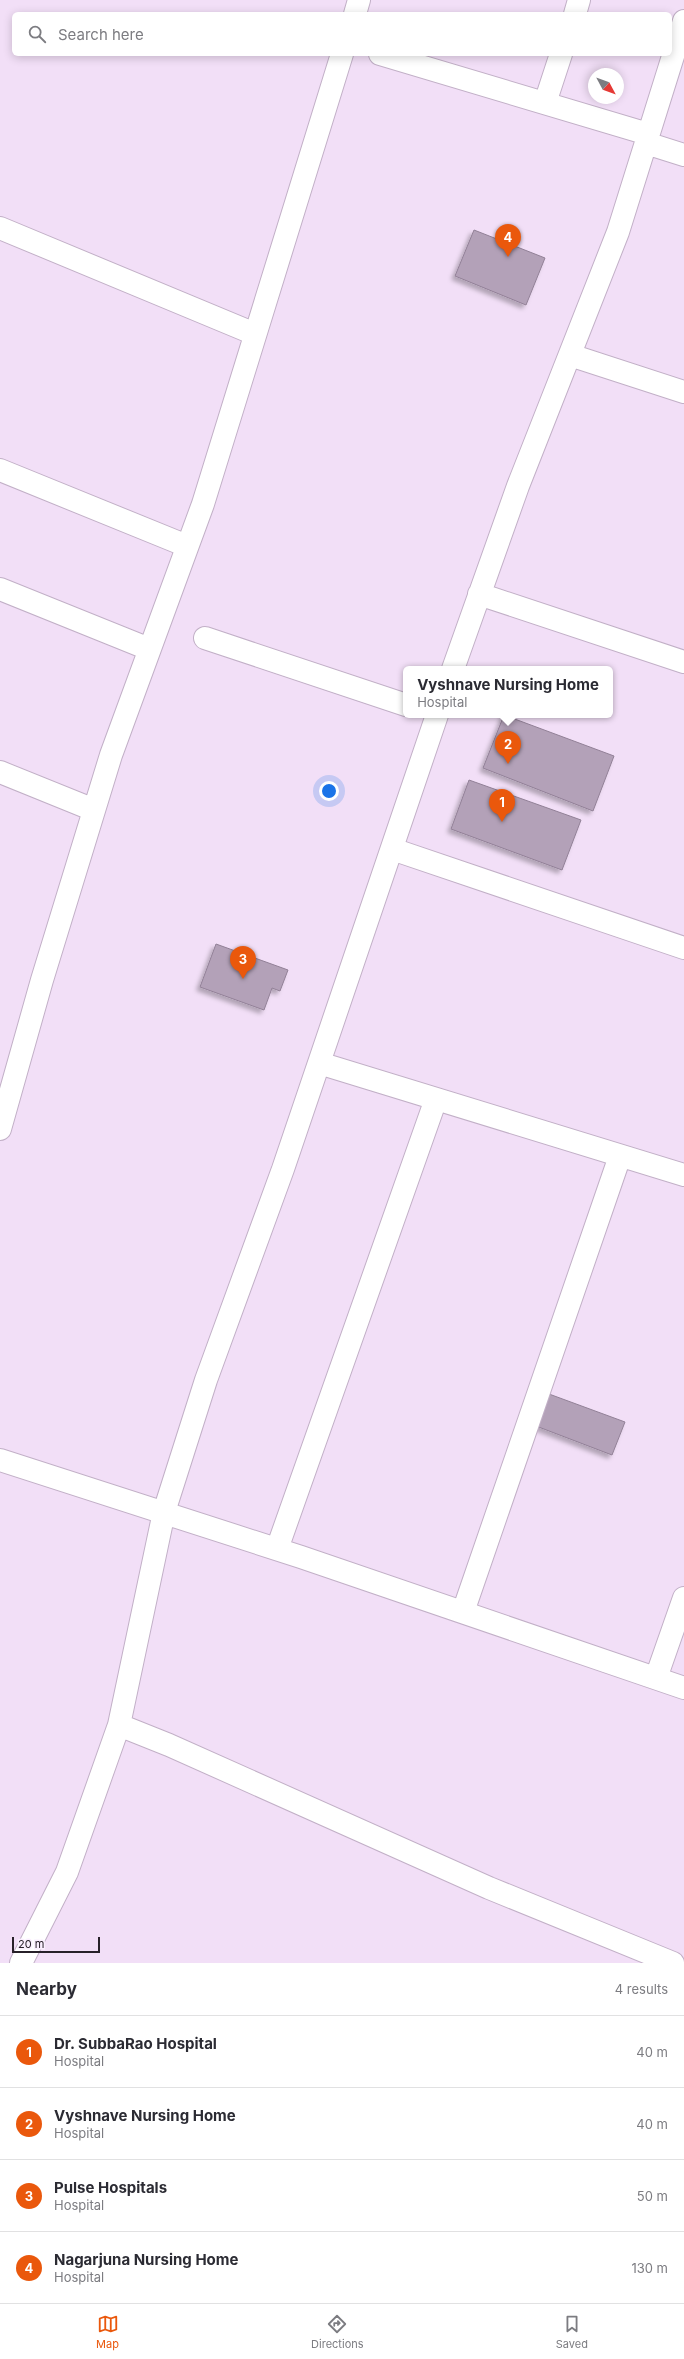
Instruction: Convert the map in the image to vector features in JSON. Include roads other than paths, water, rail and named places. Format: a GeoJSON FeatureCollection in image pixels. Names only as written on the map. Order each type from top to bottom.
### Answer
{"type":"FeatureCollection","features":[{"type":"Feature","properties":{"kind":"street"},"geometry":{"type":"LineString","coordinates":[[356,12],[359,0]]}},
{"type":"Feature","properties":{"kind":"street"},"geometry":{"type":"LineString","coordinates":[[576,12],[579,0]]}},
{"type":"Feature","properties":{"kind":"street"},"geometry":{"type":"LineString","coordinates":[[454,666],[518,486],[618,232],[684,20]]}},
{"type":"Feature","properties":{"kind":"street"},"geometry":{"type":"LineString","coordinates":[[0,1129],[42,980],[94,810],[149,649],[203,504],[341,56]]}},
{"type":"Feature","properties":{"kind":"street"},"geometry":{"type":"LineString","coordinates":[[387,56],[545,103],[647,138],[684,155]]}},
{"type":"Feature","properties":{"kind":"street"},"geometry":{"type":"LineString","coordinates":[[545,103],[560,56]]}},
{"type":"Feature","properties":{"kind":"street"},"geometry":{"type":"LineString","coordinates":[[0,228],[255,334]]}},
{"type":"Feature","properties":{"kind":"street"},"geometry":{"type":"LineString","coordinates":[[570,355],[684,392]]}},
{"type":"Feature","properties":{"kind":"street"},"geometry":{"type":"LineString","coordinates":[[0,470],[187,546]]}},
{"type":"Feature","properties":{"kind":"street"},"geometry":{"type":"LineString","coordinates":[[0,589],[149,649]]}},
{"type":"Feature","properties":{"kind":"street"},"geometry":{"type":"LineString","coordinates":[[480,594],[684,662]]}},
{"type":"Feature","properties":{"kind":"street"},"geometry":{"type":"LineString","coordinates":[[205,638],[403,704]]}},
{"type":"Feature","properties":{"kind":"street"},"geometry":{"type":"LineString","coordinates":[[21,1963],[67,1872],[119,1725],[164,1512],[206,1380],[319,1064],[435,718]]}},
{"type":"Feature","properties":{"kind":"street"},"geometry":{"type":"LineString","coordinates":[[0,772],[94,810]]}},
{"type":"Feature","properties":{"kind":"street"},"geometry":{"type":"LineString","coordinates":[[392,849],[684,948]]}},
{"type":"Feature","properties":{"kind":"street"},"geometry":{"type":"LineString","coordinates":[[319,1064],[684,1175]]}},
{"type":"Feature","properties":{"kind":"street"},"geometry":{"type":"LineString","coordinates":[[277,1549],[436,1099]]}},
{"type":"Feature","properties":{"kind":"street"},"geometry":{"type":"LineString","coordinates":[[463,1612],[620,1156]]}},
{"type":"Feature","properties":{"kind":"street"},"geometry":{"type":"LineString","coordinates":[[0,1460],[277,1549],[684,1688]]}},
{"type":"Feature","properties":{"kind":"street"},"geometry":{"type":"LineString","coordinates":[[656,1678],[684,1598]]}},
{"type":"Feature","properties":{"kind":"street"},"geometry":{"type":"LineString","coordinates":[[119,1725],[169,1745],[489,1888],[673,1963]]}},
{"type":"Feature","properties":{"kind":"place","name":"Nagarjuna Nursing Home"},"geometry":{"type":"Point","coordinates":[508,257]}},
{"type":"Feature","properties":{"kind":"place","name":"Vyshnave Nursing Home"},"geometry":{"type":"Point","coordinates":[508,764]}},
{"type":"Feature","properties":{"kind":"place","name":"Dr. SubbaRao Hospital"},"geometry":{"type":"Point","coordinates":[502,822]}},
{"type":"Feature","properties":{"kind":"place","name":"Pulse Hospitals"},"geometry":{"type":"Point","coordinates":[243,979]}}]}
